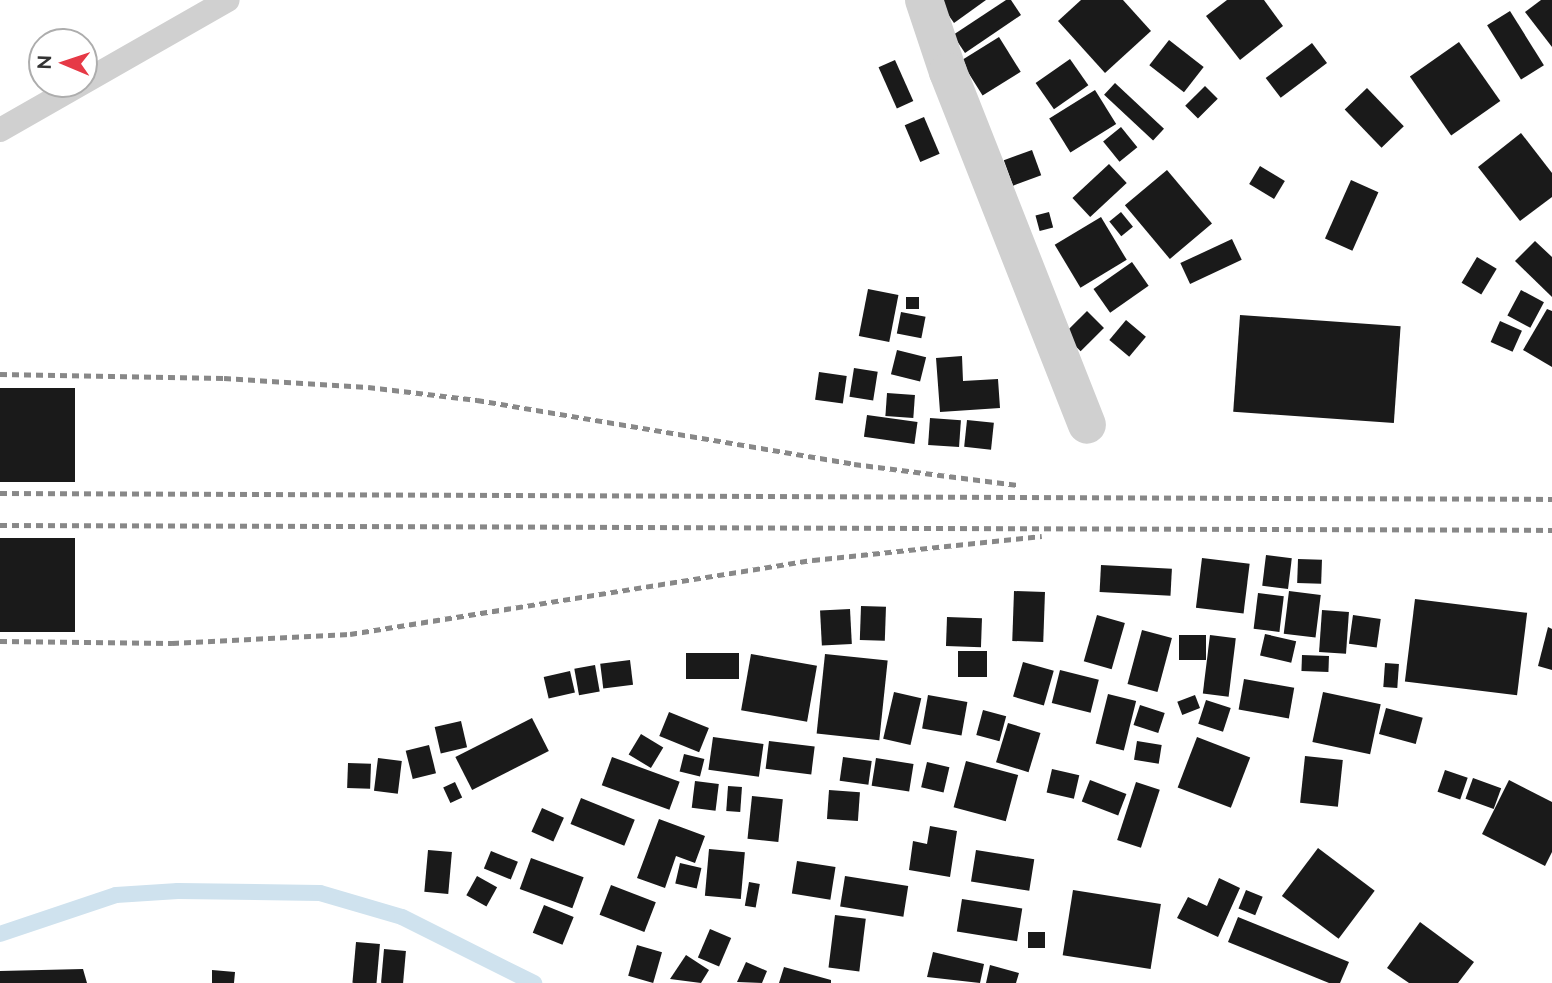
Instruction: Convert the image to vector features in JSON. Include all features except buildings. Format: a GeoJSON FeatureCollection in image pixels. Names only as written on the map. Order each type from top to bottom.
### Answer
{"type":"FeatureCollection","features":[{"type":"Feature","properties":{"kind":"street"},"geometry":{"type":"LineString","coordinates":[[924,0],[948,72],[1087,425]]}},
{"type":"Feature","properties":{"kind":"lane"},"geometry":{"type":"LineString","coordinates":[[0,130],[228,0]]}},
{"type":"Feature","properties":{"kind":"waterway"},"geometry":{"type":"LineString","coordinates":[[0,934],[116,895],[178,891],[320,893],[402,917],[534,983]]}},
{"type":"Feature","properties":{"kind":"railway"},"geometry":{"type":"LineString","coordinates":[[0,374],[224,378],[368,387],[477,400],[854,464],[1018,485]]}},
{"type":"Feature","properties":{"kind":"railway"},"geometry":{"type":"LineString","coordinates":[[0,493],[1552,499]]}},
{"type":"Feature","properties":{"kind":"railway"},"geometry":{"type":"LineString","coordinates":[[0,525],[1552,530]]}},
{"type":"Feature","properties":{"kind":"railway"},"geometry":{"type":"LineString","coordinates":[[0,641],[172,643],[350,634],[813,560],[1042,536]]}}]}
